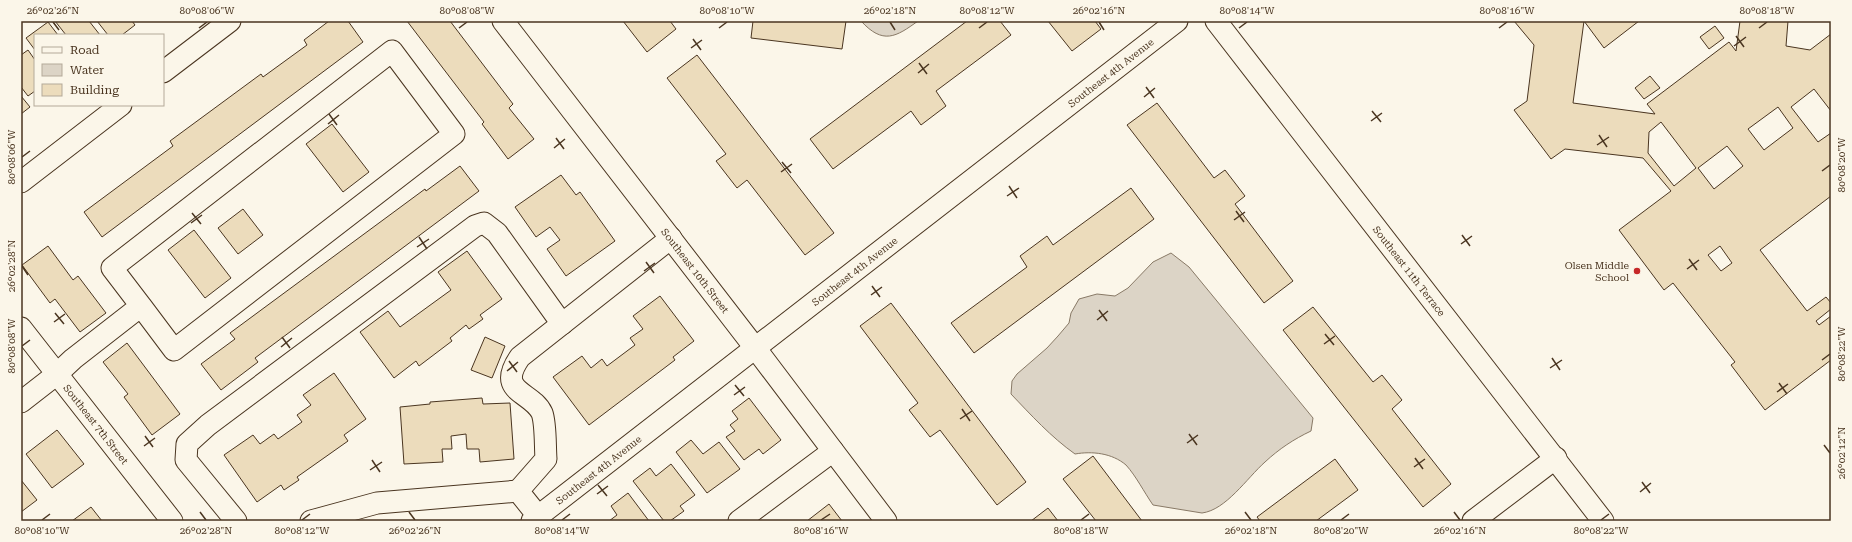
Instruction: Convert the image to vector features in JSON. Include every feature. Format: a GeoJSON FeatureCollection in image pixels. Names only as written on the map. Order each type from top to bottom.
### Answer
{"type":"FeatureCollection","features":[{"type":"Feature","properties":{"kind":"street"},"geometry":{"type":"LineString","coordinates":[[164,71],[230,21]]}},
{"type":"Feature","properties":{"kind":"street","name":"Southeast 10th Street"},"geometry":{"type":"LineString","coordinates":[[503,21],[756,348],[886,521]]}},
{"type":"Feature","properties":{"kind":"street","name":"Southeast 4th Avenue"},"geometry":{"type":"LineString","coordinates":[[535,519],[1177,21]]}},
{"type":"Feature","properties":{"kind":"street","name":"Southeast 11th Terrace"},"geometry":{"type":"LineString","coordinates":[[1216,21],[1556,458],[1603,521]]}},
{"type":"Feature","properties":{"kind":"street"},"geometry":{"type":"LineString","coordinates":[[392,51],[454,134],[174,350],[142,306],[112,268],[392,51]]}},
{"type":"Feature","properties":{"kind":"street"},"geometry":{"type":"LineString","coordinates":[[22,179],[120,106]]}},
{"type":"Feature","properties":{"kind":"street"},"geometry":{"type":"LineString","coordinates":[[236,521],[186,460],[187,444],[208,425],[475,226],[484,223],[497,233],[562,324]]}},
{"type":"Feature","properties":{"kind":"street"},"geometry":{"type":"LineString","coordinates":[[311,521],[377,503],[518,491],[546,459],[543,415],[539,406],[522,395],[512,382],[512,368],[520,357],[671,238]]}},
{"type":"Feature","properties":{"kind":"street"},"geometry":{"type":"LineString","coordinates":[[21,402],[57,374],[72,359],[142,306]]}},
{"type":"Feature","properties":{"kind":"street","name":"Southeast 7th Street"},"geometry":{"type":"LineString","coordinates":[[21,328],[172,521]]}},
{"type":"Feature","properties":{"kind":"street"},"geometry":{"type":"LineString","coordinates":[[739,521],[832,451]]}},
{"type":"Feature","properties":{"kind":"street"},"geometry":{"type":"LineString","coordinates":[[1473,521],[1556,458]]}},
{"type":"Feature","properties":{"kind":"street"},"geometry":{"type":"LineString","coordinates":[[518,491],[535,519]]}},
{"type":"Feature","properties":{"kind":"water"},"geometry":{"type":"Polygon","coordinates":[[[861,21],[918,21],[896,34],[883,36],[869,29],[861,21]]]}},
{"type":"Feature","properties":{"kind":"water"},"geometry":{"type":"Polygon","coordinates":[[[1171,253],[1189,267],[1313,418],[1311,431],[1293,441],[1265,462],[1228,500],[1211,511],[1202,513],[1153,505],[1137,479],[1126,465],[1108,455],[1095,453],[1075,454],[1049,433],[1011,394],[1012,381],[1017,374],[1047,348],[1069,323],[1071,313],[1079,299],[1097,294],[1115,296],[1128,288],[1153,262],[1171,253]]]}},
{"type":"Feature","properties":{"kind":"building"},"geometry":{"type":"Polygon","coordinates":[[[55,21],[89,21],[99,34],[65,34],[55,21]]]}},
{"type":"Feature","properties":{"kind":"building"},"geometry":{"type":"Polygon","coordinates":[[[97,21],[132,21],[135,25],[123,34],[107,34],[97,21]]]}},
{"type":"Feature","properties":{"kind":"building"},"geometry":{"type":"Polygon","coordinates":[[[329,21],[348,21],[363,42],[102,237],[84,212],[173,146],[170,141],[261,74],[263,77],[307,45],[304,40],[329,21]]]}},
{"type":"Feature","properties":{"kind":"building"},"geometry":{"type":"Polygon","coordinates":[[[407,21],[450,21],[513,104],[509,108],[534,139],[508,159],[482,124],[484,122],[407,21]]]}},
{"type":"Feature","properties":{"kind":"building"},"geometry":{"type":"Polygon","coordinates":[[[623,21],[670,21],[676,29],[647,52],[623,21]]]}},
{"type":"Feature","properties":{"kind":"building"},"geometry":{"type":"Polygon","coordinates":[[[753,21],[846,21],[842,49],[751,38],[753,21]]]}},
{"type":"Feature","properties":{"kind":"building"},"geometry":{"type":"Polygon","coordinates":[[[967,21],[1000,21],[1011,35],[936,91],[946,106],[921,125],[911,111],[833,169],[810,139],[967,21]]]}},
{"type":"Feature","properties":{"kind":"building"},"geometry":{"type":"Polygon","coordinates":[[[1048,21],[1095,21],[1101,29],[1072,51],[1048,21]]]}},
{"type":"Feature","properties":{"kind":"building"},"geometry":{"type":"Polygon","coordinates":[[[1514,21],[1584,21],[1573,103],[1655,114],[1647,104],[1729,42],[1736,51],[1740,21],[1788,21],[1786,46],[1810,50],[1831,34],[1831,111],[1814,89],[1791,107],[1818,142],[1831,133],[1831,196],[1760,250],[1807,311],[1826,297],[1831,303],[1831,309],[1816,321],[1819,325],[1831,316],[1831,360],[1765,410],[1731,365],[1735,362],[1673,283],[1664,290],[1619,230],[1671,191],[1643,158],[1565,149],[1551,159],[1514,110],[1527,101],[1534,45],[1514,21]],[[1778,107],[1748,129],[1764,150],[1793,128],[1778,107]],[[1661,122],[1649,132],[1648,153],[1674,186],[1696,168],[1661,122]],[[1727,146],[1698,168],[1714,189],[1743,166],[1727,146]],[[1720,246],[1708,255],[1721,271],[1732,263],[1720,246]]]}},
{"type":"Feature","properties":{"kind":"building"},"geometry":{"type":"Polygon","coordinates":[[[1584,21],[1639,21],[1604,48],[1584,21]]]}},
{"type":"Feature","properties":{"kind":"building"},"geometry":{"type":"Polygon","coordinates":[[[48,22],[57,34],[34,34],[34,49],[26,38],[48,22]]]}},
{"type":"Feature","properties":{"kind":"building"},"geometry":{"type":"Polygon","coordinates":[[[1715,26],[1724,38],[1709,49],[1700,37],[1715,26]]]}},
{"type":"Feature","properties":{"kind":"building"},"geometry":{"type":"Polygon","coordinates":[[[28,50],[34,59],[34,92],[28,96],[21,87],[21,55],[28,50]]]}},
{"type":"Feature","properties":{"kind":"building"},"geometry":{"type":"Polygon","coordinates":[[[697,55],[834,233],[805,255],[747,180],[737,188],[716,161],[726,154],[667,78],[697,55]]]}},
{"type":"Feature","properties":{"kind":"building"},"geometry":{"type":"Polygon","coordinates":[[[1650,76],[1660,88],[1644,99],[1635,88],[1650,76]]]}},
{"type":"Feature","properties":{"kind":"building"},"geometry":{"type":"Polygon","coordinates":[[[21,96],[30,107],[21,114],[21,96]]]}},
{"type":"Feature","properties":{"kind":"building"},"geometry":{"type":"Polygon","coordinates":[[[1157,103],[1214,178],[1225,170],[1245,196],[1235,204],[1293,281],[1264,303],[1127,125],[1157,103]]]}},
{"type":"Feature","properties":{"kind":"building"},"geometry":{"type":"Polygon","coordinates":[[[332,124],[369,172],[343,192],[306,144],[332,124]]]}},
{"type":"Feature","properties":{"kind":"building"},"geometry":{"type":"Polygon","coordinates":[[[460,166],[479,191],[255,358],[258,362],[221,390],[201,364],[235,339],[230,333],[425,189],[426,191],[460,166]]]}},
{"type":"Feature","properties":{"kind":"building"},"geometry":{"type":"Polygon","coordinates":[[[561,175],[576,195],[580,192],[615,241],[566,276],[547,249],[560,240],[550,227],[536,237],[515,207],[561,175]]]}},
{"type":"Feature","properties":{"kind":"building"},"geometry":{"type":"Polygon","coordinates":[[[1131,188],[1154,219],[974,353],[951,323],[1027,267],[1020,256],[1047,236],[1053,245],[1131,188]]]}},
{"type":"Feature","properties":{"kind":"building"},"geometry":{"type":"Polygon","coordinates":[[[243,209],[263,235],[238,254],[218,228],[243,209]]]}},
{"type":"Feature","properties":{"kind":"building"},"geometry":{"type":"Polygon","coordinates":[[[194,230],[231,278],[205,298],[168,250],[194,230]]]}},
{"type":"Feature","properties":{"kind":"building"},"geometry":{"type":"Polygon","coordinates":[[[48,246],[73,280],[78,276],[106,313],[80,332],[55,299],[50,303],[22,265],[48,246]]]}},
{"type":"Feature","properties":{"kind":"building"},"geometry":{"type":"Polygon","coordinates":[[[467,251],[502,299],[480,315],[483,319],[469,329],[466,325],[450,338],[452,341],[419,366],[416,361],[394,378],[360,332],[388,311],[400,327],[451,290],[438,272],[467,251]]]}},
{"type":"Feature","properties":{"kind":"building"},"geometry":{"type":"Polygon","coordinates":[[[660,296],[694,341],[673,357],[675,360],[589,425],[553,377],[582,356],[591,368],[602,359],[607,366],[635,345],[630,338],[643,329],[633,316],[660,296]]]}},
{"type":"Feature","properties":{"kind":"building"},"geometry":{"type":"Polygon","coordinates":[[[891,303],[1026,482],[997,505],[940,430],[930,437],[909,410],[918,403],[860,326],[891,303]]]}},
{"type":"Feature","properties":{"kind":"building"},"geometry":{"type":"Polygon","coordinates":[[[1313,307],[1373,382],[1382,375],[1402,400],[1392,409],[1451,484],[1423,507],[1283,330],[1313,307]]]}},
{"type":"Feature","properties":{"kind":"building"},"geometry":{"type":"Polygon","coordinates":[[[485,337],[505,346],[492,378],[471,370],[485,337]]]}},
{"type":"Feature","properties":{"kind":"building"},"geometry":{"type":"Polygon","coordinates":[[[127,343],[180,414],[152,435],[124,397],[128,394],[103,362],[127,343]]]}},
{"type":"Feature","properties":{"kind":"building"},"geometry":{"type":"Polygon","coordinates":[[[334,373],[366,419],[344,435],[348,441],[297,477],[299,480],[284,490],[281,485],[257,502],[224,455],[253,435],[260,444],[274,434],[278,439],[302,422],[297,415],[311,405],[303,395],[334,373]]]}},
{"type":"Feature","properties":{"kind":"building"},"geometry":{"type":"Polygon","coordinates":[[[482,398],[483,404],[510,403],[514,459],[480,462],[479,449],[467,449],[466,434],[451,436],[452,449],[442,449],[443,462],[404,464],[400,407],[430,404],[430,402],[482,398]]]}},
{"type":"Feature","properties":{"kind":"building"},"geometry":{"type":"Polygon","coordinates":[[[749,398],[781,440],[763,454],[759,449],[744,460],[726,437],[735,431],[730,425],[738,419],[732,411],[749,398]]]}},
{"type":"Feature","properties":{"kind":"building"},"geometry":{"type":"Polygon","coordinates":[[[57,430],[84,464],[52,488],[26,454],[57,430]]]}},
{"type":"Feature","properties":{"kind":"building"},"geometry":{"type":"Polygon","coordinates":[[[691,440],[703,454],[719,442],[740,469],[707,493],[676,452],[691,440]]]}},
{"type":"Feature","properties":{"kind":"building"},"geometry":{"type":"Polygon","coordinates":[[[1093,456],[1142,521],[1096,521],[1063,479],[1093,456]]]}},
{"type":"Feature","properties":{"kind":"building"},"geometry":{"type":"Polygon","coordinates":[[[1335,459],[1358,490],[1316,521],[1260,521],[1257,517],[1335,459]]]}},
{"type":"Feature","properties":{"kind":"building"},"geometry":{"type":"Polygon","coordinates":[[[671,464],[695,495],[680,506],[684,511],[670,521],[664,521],[633,481],[650,468],[656,476],[671,464]]]}},
{"type":"Feature","properties":{"kind":"building"},"geometry":{"type":"Polygon","coordinates":[[[21,480],[37,500],[21,512],[21,480]]]}},
{"type":"Feature","properties":{"kind":"building"},"geometry":{"type":"Polygon","coordinates":[[[628,493],[649,521],[609,521],[617,515],[611,506],[628,493]]]}},
{"type":"Feature","properties":{"kind":"building"},"geometry":{"type":"Polygon","coordinates":[[[829,504],[842,521],[807,521],[829,504]]]}},
{"type":"Feature","properties":{"kind":"building"},"geometry":{"type":"Polygon","coordinates":[[[91,507],[102,521],[72,521],[91,507]]]}},
{"type":"Feature","properties":{"kind":"building"},"geometry":{"type":"Polygon","coordinates":[[[1048,508],[1058,521],[1031,521],[1048,508]]]}},
{"type":"Feature","properties":{"kind":"place","name":"Olsen Middle School"},"geometry":{"type":"Point","coordinates":[1637,271]}}]}
